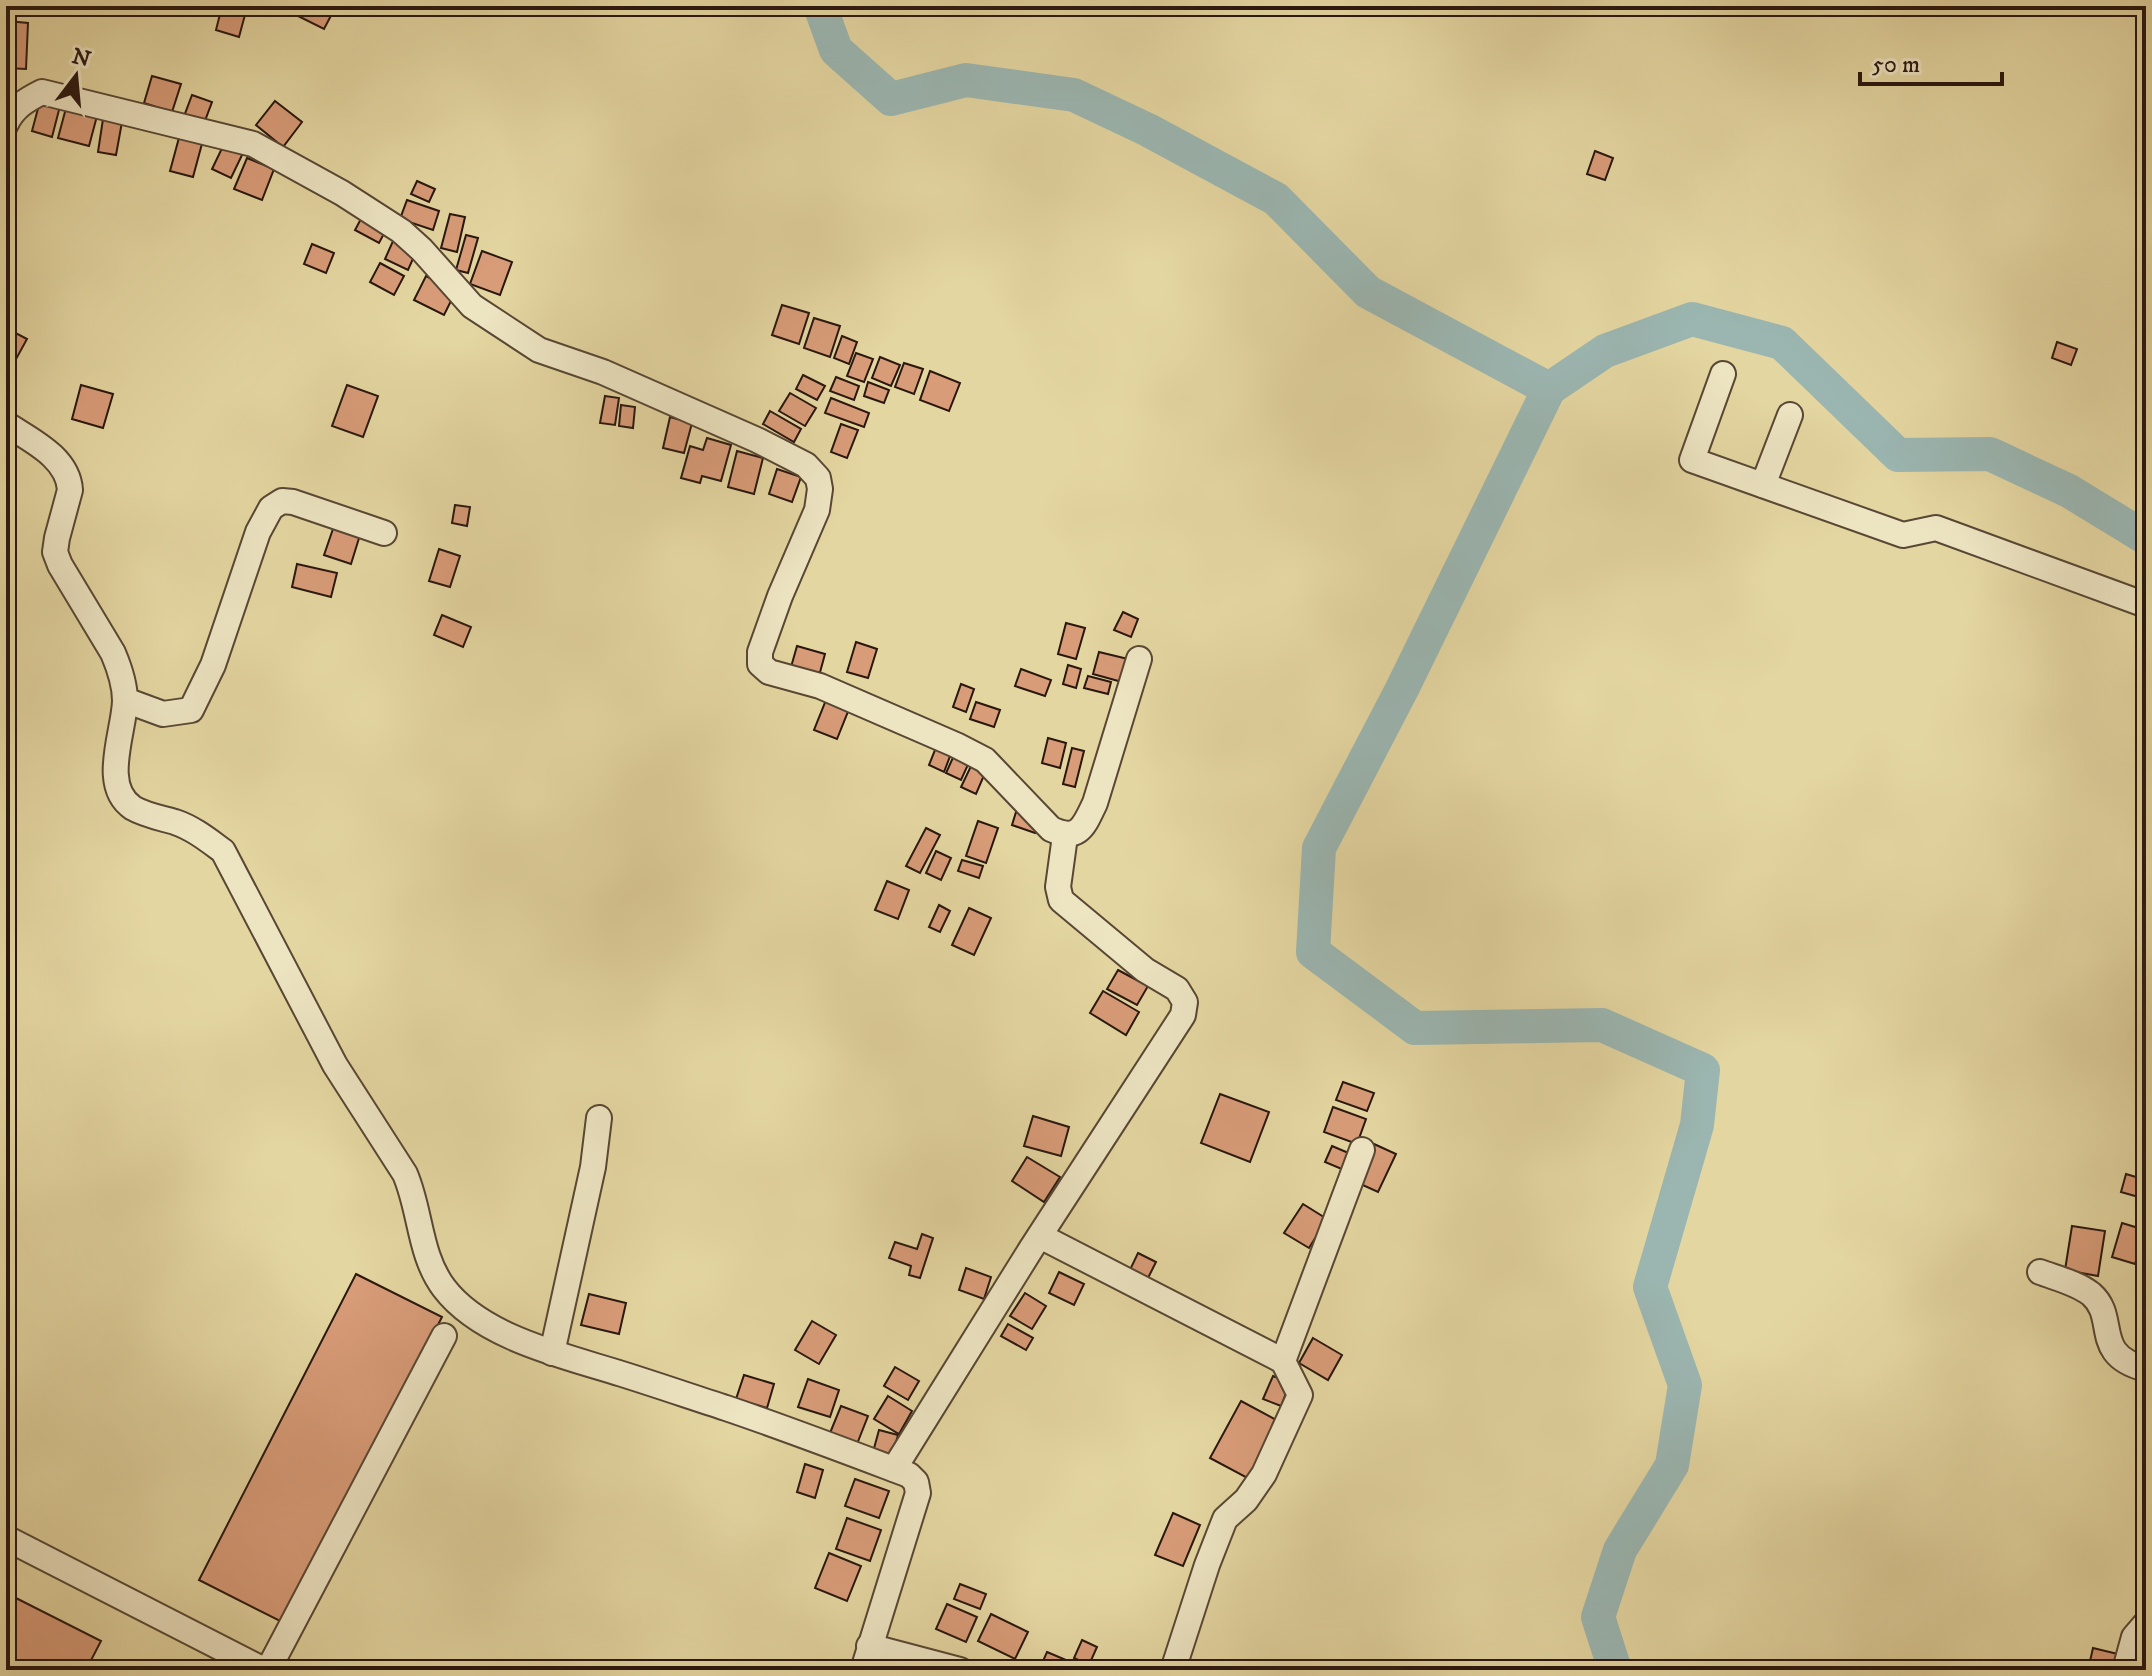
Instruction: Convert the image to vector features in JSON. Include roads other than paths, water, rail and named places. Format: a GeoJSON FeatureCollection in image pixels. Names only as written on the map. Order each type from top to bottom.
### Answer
{"type":"FeatureCollection","features":[{"type":"Feature","properties":{"kind":"street"},"geometry":{"type":"LineString","coordinates":[[6,124],[10,115],[25,100],[42,92],[253,144],[342,193],[401,231],[472,306],[539,350],[603,372],[806,465],[818,478],[817,510],[780,596],[760,652],[760,664],[769,672],[820,686],[985,760],[1051,829],[1065,836],[1074,834],[1085,824],[1095,803],[1139,659]]}},
{"type":"Feature","properties":{"kind":"street"},"geometry":{"type":"LineString","coordinates":[[1723,374],[1692,460],[1903,535],[1936,528],[2146,605]]}},
{"type":"Feature","properties":{"kind":"street"},"geometry":{"type":"LineString","coordinates":[[1763,485],[1790,415]]}},
{"type":"Feature","properties":{"kind":"street"},"geometry":{"type":"LineString","coordinates":[[6,424],[54,457],[65,470],[70,490],[55,552],[113,653],[125,700],[116,766],[120,794],[132,807],[178,823],[223,851],[335,1065],[405,1174],[429,1263],[446,1291],[478,1319],[552,1353],[726,1408],[894,1469],[909,1475],[916,1482],[918,1493],[863,1670]]}},
{"type":"Feature","properties":{"kind":"street"},"geometry":{"type":"LineString","coordinates":[[125,700],[163,714],[191,710],[213,665],[258,532],[271,508],[282,501],[293,502],[384,533]]}},
{"type":"Feature","properties":{"kind":"street"},"geometry":{"type":"LineString","coordinates":[[894,1469],[1183,1015],[1185,1002],[1177,989],[1145,970],[1061,900],[1058,887],[1065,836]]}},
{"type":"Feature","properties":{"kind":"street"},"geometry":{"type":"LineString","coordinates":[[552,1353],[593,1167],[599,1118]]}},
{"type":"Feature","properties":{"kind":"street"},"geometry":{"type":"LineString","coordinates":[[1283,1361],[1362,1150]]}},
{"type":"Feature","properties":{"kind":"street"},"geometry":{"type":"LineString","coordinates":[[1040,1236],[1283,1361],[1300,1395],[1264,1474],[1246,1500],[1225,1519],[1173,1670]]}},
{"type":"Feature","properties":{"kind":"street"},"geometry":{"type":"LineString","coordinates":[[2040,1272],[2080,1287],[2092,1295],[2100,1306],[2110,1347],[2120,1357],[2146,1369]]}},
{"type":"Feature","properties":{"kind":"street"},"geometry":{"type":"LineString","coordinates":[[6,1538],[266,1670],[444,1336]]}},
{"type":"Feature","properties":{"kind":"street"},"geometry":{"type":"LineString","coordinates":[[2125,1670],[2134,1637],[2146,1623]]}},
{"type":"Feature","properties":{"kind":"street"},"geometry":{"type":"LineString","coordinates":[[869,1646],[960,1670]]}},
{"type":"Feature","properties":{"kind":"waterway"},"geometry":{"type":"LineString","coordinates":[[820,6],[836,50],[891,99],[966,80],[1074,95],[1148,130],[1276,199],[1368,292],[1549,389]]}},
{"type":"Feature","properties":{"kind":"waterway"},"geometry":{"type":"LineString","coordinates":[[1615,1670],[1598,1617],[1620,1550],[1672,1465],[1685,1385],[1650,1287],[1697,1125],[1703,1070],[1602,1025],[1415,1028],[1313,952],[1319,848],[1402,689],[1549,389],[1605,351],[1692,319],[1782,343],[1898,455],[1990,454],[2069,491],[2146,538]]}}]}
